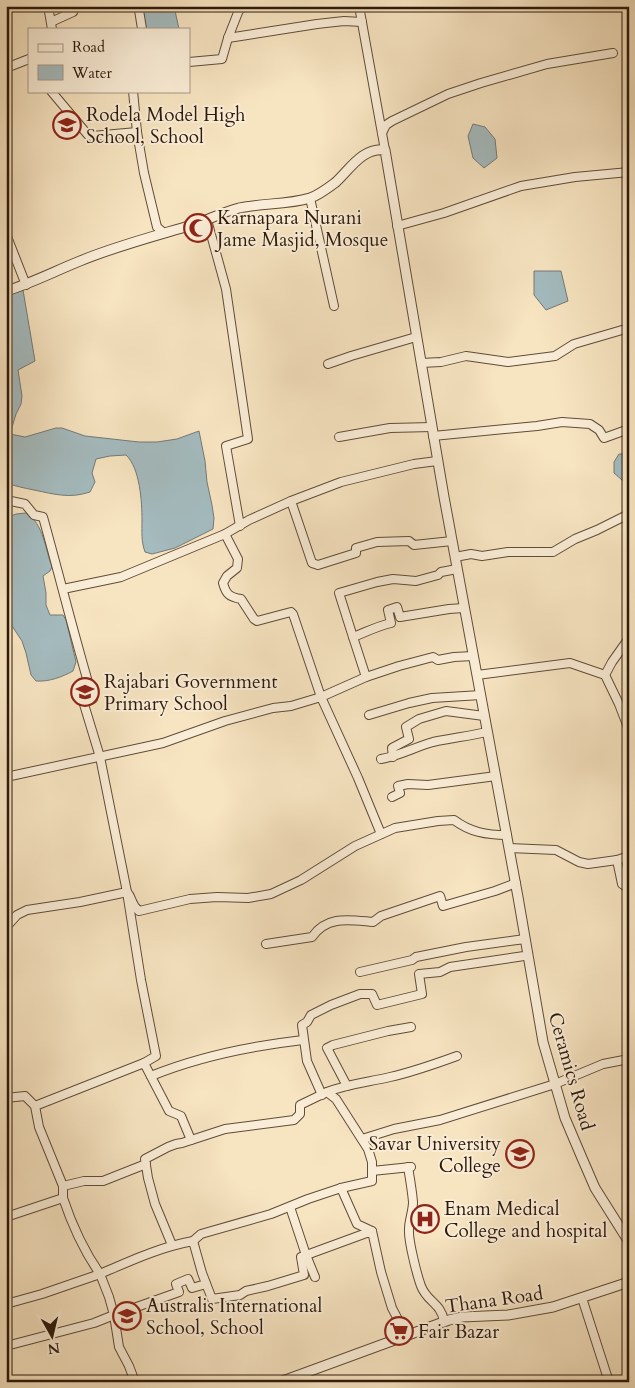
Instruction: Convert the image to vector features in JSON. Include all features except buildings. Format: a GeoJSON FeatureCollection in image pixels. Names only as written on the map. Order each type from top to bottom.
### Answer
{"type":"FeatureCollection","features":[{"type":"Feature","properties":{"kind":"street"},"geometry":{"type":"LineString","coordinates":[[48,6],[51,25],[73,12],[72,6]]}},
{"type":"Feature","properties":{"kind":"street"},"geometry":{"type":"LineString","coordinates":[[140,6],[142,28]]}},
{"type":"Feature","properties":{"kind":"street"},"geometry":{"type":"LineString","coordinates":[[190,62],[222,59],[239,10],[246,6]]}},
{"type":"Feature","properties":{"kind":"street"},"geometry":{"type":"LineString","coordinates":[[6,291],[26,285],[81,260],[122,245],[207,220],[239,208],[310,198],[335,182],[366,153],[385,150],[359,6]]}},
{"type":"Feature","properties":{"kind":"street"},"geometry":{"type":"LineString","coordinates":[[228,38],[317,24],[344,21],[362,22]]}},
{"type":"Feature","properties":{"kind":"street"},"geometry":{"type":"LineString","coordinates":[[382,133],[386,125],[392,121],[448,94],[547,64],[613,53]]}},
{"type":"Feature","properties":{"kind":"street"},"geometry":{"type":"LineString","coordinates":[[6,68],[28,59]]}},
{"type":"Feature","properties":{"kind":"street"},"geometry":{"type":"LineString","coordinates":[[52,92],[88,135],[136,132]]}},
{"type":"Feature","properties":{"kind":"street"},"geometry":{"type":"LineString","coordinates":[[133,92],[136,132],[144,174],[157,227],[164,233]]}},
{"type":"Feature","properties":{"kind":"street","name":"Ceramics Road"},"geometry":{"type":"LineString","coordinates":[[385,150],[433,436],[516,883],[543,1042],[565,1118],[595,1188],[629,1242]]}},
{"type":"Feature","properties":{"kind":"street"},"geometry":{"type":"LineString","coordinates":[[398,226],[444,213],[521,186],[574,177],[629,172]]}},
{"type":"Feature","properties":{"kind":"street"},"geometry":{"type":"LineString","coordinates":[[310,198],[334,306]]}},
{"type":"Feature","properties":{"kind":"street"},"geometry":{"type":"LineString","coordinates":[[207,220],[226,289],[248,438],[226,446],[240,526]]}},
{"type":"Feature","properties":{"kind":"street"},"geometry":{"type":"LineString","coordinates":[[6,234],[26,285]]}},
{"type":"Feature","properties":{"kind":"street"},"geometry":{"type":"LineString","coordinates":[[421,363],[441,362],[466,356],[508,362],[555,356],[574,344],[629,328]]}},
{"type":"Feature","properties":{"kind":"street"},"geometry":{"type":"LineString","coordinates":[[328,364],[416,337]]}},
{"type":"Feature","properties":{"kind":"street"},"geometry":{"type":"LineString","coordinates":[[433,436],[562,422],[590,424],[599,430],[604,438],[629,429]]}},
{"type":"Feature","properties":{"kind":"street"},"geometry":{"type":"LineString","coordinates":[[339,437],[390,428],[432,426]]}},
{"type":"Feature","properties":{"kind":"street"},"geometry":{"type":"LineString","coordinates":[[63,589],[121,577],[225,534],[291,501],[340,482],[414,464],[438,461]]}},
{"type":"Feature","properties":{"kind":"street"},"geometry":{"type":"LineString","coordinates":[[6,500],[25,504],[34,515],[44,517],[93,699],[82,701],[100,757],[127,892],[141,980],[156,1056],[144,1063],[35,1106]]}},
{"type":"Feature","properties":{"kind":"street"},"geometry":{"type":"LineString","coordinates":[[291,501],[312,563],[318,565],[356,553],[356,548],[377,542],[409,541],[414,545],[452,541]]}},
{"type":"Feature","properties":{"kind":"street"},"geometry":{"type":"LineString","coordinates":[[455,557],[472,554],[482,556],[508,552],[553,552],[575,539],[629,514]]}},
{"type":"Feature","properties":{"kind":"street"},"geometry":{"type":"LineString","coordinates":[[225,534],[238,559],[237,568],[227,576],[223,583],[225,593],[231,598],[241,599],[257,621],[291,612],[293,614],[321,697],[358,778],[380,834]]}},
{"type":"Feature","properties":{"kind":"street"},"geometry":{"type":"LineString","coordinates":[[366,677],[339,592],[393,579],[416,581],[438,576],[441,572],[457,569]]}},
{"type":"Feature","properties":{"kind":"street"},"geometry":{"type":"LineString","coordinates":[[353,637],[391,623],[388,610],[397,607],[400,617],[464,608]]}},
{"type":"Feature","properties":{"kind":"street"},"geometry":{"type":"LineString","coordinates":[[605,675],[629,638]]}},
{"type":"Feature","properties":{"kind":"street"},"geometry":{"type":"LineString","coordinates":[[6,776],[163,743],[225,721],[321,697],[366,677],[424,659],[433,658],[438,660],[473,656]]}},
{"type":"Feature","properties":{"kind":"street"},"geometry":{"type":"LineString","coordinates":[[477,675],[570,664],[605,675],[629,730]]}},
{"type":"Feature","properties":{"kind":"street"},"geometry":{"type":"LineString","coordinates":[[369,715],[432,698],[480,695]]}},
{"type":"Feature","properties":{"kind":"street"},"geometry":{"type":"LineString","coordinates":[[393,757],[392,748],[409,739],[406,726],[419,719],[446,711],[484,716]]}},
{"type":"Feature","properties":{"kind":"street"},"geometry":{"type":"LineString","coordinates":[[381,759],[393,757],[433,742],[488,732]]}},
{"type":"Feature","properties":{"kind":"street"},"geometry":{"type":"LineString","coordinates":[[392,796],[400,793],[398,786],[408,784],[428,785],[496,776]]}},
{"type":"Feature","properties":{"kind":"street"},"geometry":{"type":"LineString","coordinates":[[127,892],[130,895],[133,906],[139,911],[190,899],[217,897],[248,898],[271,894],[302,880],[355,846],[402,826],[454,820],[476,832],[507,835]]}},
{"type":"Feature","properties":{"kind":"street"},"geometry":{"type":"LineString","coordinates":[[509,848],[556,850],[579,862],[588,864],[617,860],[629,856]]}},
{"type":"Feature","properties":{"kind":"street"},"geometry":{"type":"LineString","coordinates":[[617,860],[622,884],[629,889]]}},
{"type":"Feature","properties":{"kind":"street"},"geometry":{"type":"LineString","coordinates":[[266,944],[312,937],[318,929],[326,924],[341,920],[373,922],[381,916],[440,896],[444,906],[516,883]]}},
{"type":"Feature","properties":{"kind":"street"},"geometry":{"type":"LineString","coordinates":[[6,924],[9,924],[17,915],[27,910],[80,902],[127,892]]}},
{"type":"Feature","properties":{"kind":"street"},"geometry":{"type":"LineString","coordinates":[[360,972],[448,950],[525,939]]}},
{"type":"Feature","properties":{"kind":"street"},"geometry":{"type":"LineString","coordinates":[[6,1304],[100,1274],[172,1245],[193,1241],[201,1234],[271,1214],[341,1188],[372,1181],[368,1149],[336,1099],[324,1094],[308,1061],[302,1025],[307,1022],[311,1015],[360,994],[372,994],[377,1006],[422,994],[420,974],[440,972],[450,967],[528,954]]}},
{"type":"Feature","properties":{"kind":"street"},"geometry":{"type":"LineString","coordinates":[[347,1086],[327,1048],[388,1031],[411,1027]]}},
{"type":"Feature","properties":{"kind":"street"},"geometry":{"type":"LineString","coordinates":[[151,1076],[176,1066],[221,1054],[268,1044],[304,1040]]}},
{"type":"Feature","properties":{"kind":"street"},"geometry":{"type":"LineString","coordinates":[[172,1245],[155,1204],[145,1159],[176,1144],[226,1129],[294,1120],[300,1114],[300,1105],[339,1088],[425,1068],[456,1056]]}},
{"type":"Feature","properties":{"kind":"street"},"geometry":{"type":"LineString","coordinates":[[362,1139],[394,1129],[440,1120],[554,1084],[603,1064],[629,1059]]}},
{"type":"Feature","properties":{"kind":"street"},"geometry":{"type":"LineString","coordinates":[[144,1063],[169,1111],[181,1116],[191,1140]]}},
{"type":"Feature","properties":{"kind":"street"},"geometry":{"type":"LineString","coordinates":[[6,1098],[25,1096],[35,1106],[39,1127],[63,1186],[63,1198],[67,1211],[84,1250],[100,1274],[114,1315],[119,1347],[135,1382]]}},
{"type":"Feature","properties":{"kind":"street"},"geometry":{"type":"LineString","coordinates":[[63,1186],[84,1181],[102,1181],[146,1164]]}},
{"type":"Feature","properties":{"kind":"street"},"geometry":{"type":"LineString","coordinates":[[372,1171],[409,1167],[413,1204],[409,1230],[411,1246],[422,1288],[440,1307],[443,1312],[444,1321]]}},
{"type":"Feature","properties":{"kind":"street"},"geometry":{"type":"LineString","coordinates":[[341,1188],[357,1224],[372,1231]]}},
{"type":"Feature","properties":{"kind":"street"},"geometry":{"type":"LineString","coordinates":[[6,1217],[63,1198]]}},
{"type":"Feature","properties":{"kind":"street"},"geometry":{"type":"LineString","coordinates":[[290,1207],[315,1277]]}},
{"type":"Feature","properties":{"kind":"street"},"geometry":{"type":"LineString","coordinates":[[193,1241],[212,1299],[240,1295],[246,1291],[304,1275],[300,1257],[372,1231]]}},
{"type":"Feature","properties":{"kind":"street"},"geometry":{"type":"LineString","coordinates":[[372,1231],[381,1272],[392,1308],[406,1335]]}},
{"type":"Feature","properties":{"kind":"street"},"geometry":{"type":"LineString","coordinates":[[6,1346],[94,1322],[179,1292],[176,1284],[188,1279],[192,1288],[206,1284]]}},
{"type":"Feature","properties":{"kind":"street","name":"Thana Road"},"geometry":{"type":"LineString","coordinates":[[280,1382],[444,1321],[462,1317],[508,1315],[553,1307],[629,1282]]}},
{"type":"Feature","properties":{"kind":"street"},"geometry":{"type":"LineString","coordinates":[[582,1298],[609,1382]]}},
{"type":"Feature","properties":{"kind":"water"},"geometry":{"type":"Polygon","coordinates":[[[146,6],[174,6],[179,28],[144,28],[143,9],[146,6]]]}},
{"type":"Feature","properties":{"kind":"water"},"geometry":{"type":"Polygon","coordinates":[[[473,124],[485,127],[495,139],[497,158],[484,168],[473,158],[468,136],[473,124]]]}},
{"type":"Feature","properties":{"kind":"water"},"geometry":{"type":"Polygon","coordinates":[[[534,271],[561,271],[568,301],[546,310],[534,295],[534,271]]]}},
{"type":"Feature","properties":{"kind":"water"},"geometry":{"type":"Polygon","coordinates":[[[23,290],[35,361],[18,370],[22,396],[21,404],[10,434],[25,437],[62,428],[85,436],[157,442],[177,439],[199,431],[214,518],[213,529],[175,548],[152,554],[145,552],[142,540],[139,486],[134,468],[126,455],[96,459],[92,473],[95,482],[90,492],[82,494],[55,494],[6,483],[6,295],[23,290]]]}},
{"type":"Feature","properties":{"kind":"water"},"geometry":{"type":"Polygon","coordinates":[[[619,454],[629,454],[629,486],[614,473],[614,462],[619,454]]]}},
{"type":"Feature","properties":{"kind":"water"},"geometry":{"type":"Polygon","coordinates":[[[26,513],[40,530],[52,567],[43,576],[46,605],[50,615],[63,615],[66,620],[76,662],[73,671],[46,681],[36,681],[31,675],[22,641],[6,617],[6,518],[26,513]]]}},
{"type":"Feature","properties":{"kind":"place","name":"Rodela Model High School, School"},"geometry":{"type":"Point","coordinates":[67,125]}},
{"type":"Feature","properties":{"kind":"place","name":"Karnapara Nurani Jame Masjid, Mosque"},"geometry":{"type":"Point","coordinates":[198,228]}},
{"type":"Feature","properties":{"kind":"place","name":"Rajabari Government Primary School"},"geometry":{"type":"Point","coordinates":[85,692]}},
{"type":"Feature","properties":{"kind":"place","name":"Savar University College"},"geometry":{"type":"Point","coordinates":[520,1154]}},
{"type":"Feature","properties":{"kind":"place","name":"Enam Medical College and hospital"},"geometry":{"type":"Point","coordinates":[425,1219]}},
{"type":"Feature","properties":{"kind":"place","name":"Australis International School, School"},"geometry":{"type":"Point","coordinates":[127,1316]}},
{"type":"Feature","properties":{"kind":"place","name":"Fair Bazar"},"geometry":{"type":"Point","coordinates":[399,1331]}}]}
